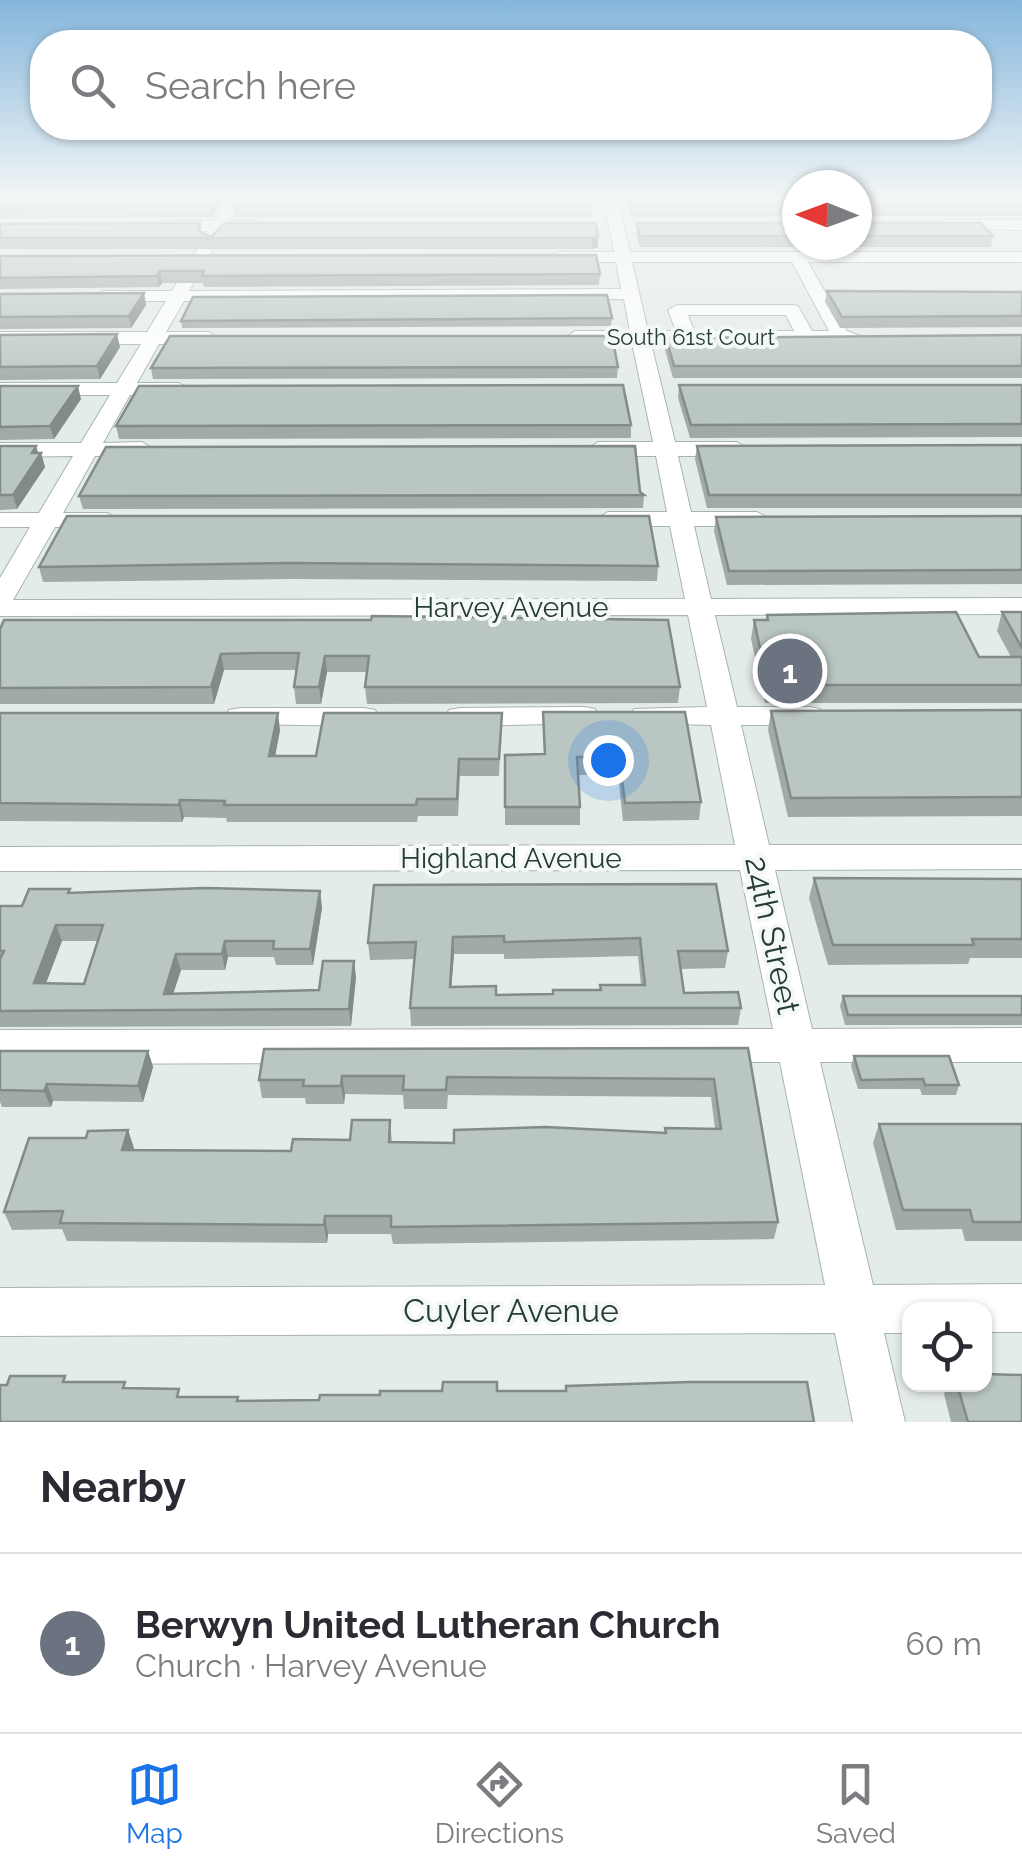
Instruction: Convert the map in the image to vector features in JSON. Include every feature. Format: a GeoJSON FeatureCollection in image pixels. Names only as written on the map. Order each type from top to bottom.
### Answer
{"type":"FeatureCollection","features":[{"type":"Feature","properties":{"kind":"street"},"geometry":{"type":"LineString","coordinates":[[0,600],[178,296],[204,264]]}},
{"type":"Feature","properties":{"kind":"street","name":"24th Street"},"geometry":{"type":"LineString","coordinates":[[626,264],[878,1422]]}},
{"type":"Feature","properties":{"kind":"street"},"geometry":{"type":"LineString","coordinates":[[802,264],[826,294],[841,337]]}},
{"type":"Feature","properties":{"kind":"street"},"geometry":{"type":"LineString","coordinates":[[78,296],[632,294]]}},
{"type":"Feature","properties":{"kind":"street"},"geometry":{"type":"LineString","coordinates":[[682,324],[792,310],[802,330]]}},
{"type":"Feature","properties":{"kind":"street","name":"South 61st Court"},"geometry":{"type":"LineString","coordinates":[[564,337],[642,337],[682,324],[877,337]]}},
{"type":"Feature","properties":{"kind":"street"},"geometry":{"type":"LineString","coordinates":[[0,338],[232,338]]}},
{"type":"Feature","properties":{"kind":"street"},"geometry":{"type":"LineString","coordinates":[[0,389],[203,389]]}},
{"type":"Feature","properties":{"kind":"street"},"geometry":{"type":"LineString","coordinates":[[567,449],[766,448]]}},
{"type":"Feature","properties":{"kind":"street"},"geometry":{"type":"LineString","coordinates":[[0,450],[170,449]]}},
{"type":"Feature","properties":{"kind":"street"},"geometry":{"type":"LineString","coordinates":[[584,520],[782,519]]}},
{"type":"Feature","properties":{"kind":"street"},"geometry":{"type":"LineString","coordinates":[[0,520],[130,520]]}},
{"type":"Feature","properties":{"kind":"street","name":"Harvey Avenue"},"geometry":{"type":"LineString","coordinates":[[0,608],[1022,606]]}},
{"type":"Feature","properties":{"kind":"street"},"geometry":{"type":"LineString","coordinates":[[431,717],[844,716]]}},
{"type":"Feature","properties":{"kind":"street"},"geometry":{"type":"LineString","coordinates":[[216,717],[392,717]]}},
{"type":"Feature","properties":{"kind":"street","name":"Highland Avenue"},"geometry":{"type":"LineString","coordinates":[[0,859],[1022,856]]}},
{"type":"Feature","properties":{"kind":"street"},"geometry":{"type":"LineString","coordinates":[[0,1047],[1022,1045]]}},
{"type":"Feature","properties":{"kind":"street","name":"Cuyler Avenue"},"geometry":{"type":"LineString","coordinates":[[0,1312],[1022,1308]]}},
{"type":"Feature","properties":{"kind":"building"},"geometry":{"type":"Polygon","coordinates":[[[0,264],[598,264],[600,274],[202,276],[204,271],[160,271],[157,276],[0,278],[0,264]]]}},
{"type":"Feature","properties":{"kind":"building"},"geometry":{"type":"Polygon","coordinates":[[[827,291],[1022,292],[1022,316],[842,317],[827,291]]]}},
{"type":"Feature","properties":{"kind":"building"},"geometry":{"type":"Polygon","coordinates":[[[144,293],[129,316],[0,317],[0,294],[144,293]]]}},
{"type":"Feature","properties":{"kind":"building"},"geometry":{"type":"Polygon","coordinates":[[[607,295],[612,318],[181,321],[193,297],[607,295]]]}},
{"type":"Feature","properties":{"kind":"building"},"geometry":{"type":"Polygon","coordinates":[[[117,334],[97,366],[0,367],[0,335],[117,334]]]}},
{"type":"Feature","properties":{"kind":"building"},"geometry":{"type":"Polygon","coordinates":[[[1022,335],[1022,366],[674,366],[666,338],[1022,335]]]}},
{"type":"Feature","properties":{"kind":"building"},"geometry":{"type":"Polygon","coordinates":[[[170,336],[612,336],[618,367],[151,368],[170,336]]]}},
{"type":"Feature","properties":{"kind":"building"},"geometry":{"type":"Polygon","coordinates":[[[623,385],[631,425],[116,426],[139,386],[623,385]]]}},
{"type":"Feature","properties":{"kind":"building"},"geometry":{"type":"Polygon","coordinates":[[[679,385],[1022,385],[1022,424],[691,425],[679,385]]]}},
{"type":"Feature","properties":{"kind":"building"},"geometry":{"type":"Polygon","coordinates":[[[0,386],[78,386],[50,426],[0,427],[0,386]]]}},
{"type":"Feature","properties":{"kind":"building"},"geometry":{"type":"Polygon","coordinates":[[[1022,445],[1022,495],[709,495],[697,446],[1022,445]]]}},
{"type":"Feature","properties":{"kind":"building"},"geometry":{"type":"Polygon","coordinates":[[[0,446],[36,446],[32,453],[41,453],[13,495],[0,495],[0,446]]]}},
{"type":"Feature","properties":{"kind":"building"},"geometry":{"type":"Polygon","coordinates":[[[635,446],[640,492],[644,495],[79,496],[106,447],[635,446]]]}},
{"type":"Feature","properties":{"kind":"building"},"geometry":{"type":"Polygon","coordinates":[[[67,516],[649,516],[658,566],[289,563],[39,567],[67,516]]]}},
{"type":"Feature","properties":{"kind":"building"},"geometry":{"type":"Polygon","coordinates":[[[1022,516],[1022,570],[729,571],[716,517],[1022,516]]]}},
{"type":"Feature","properties":{"kind":"building"},"geometry":{"type":"Polygon","coordinates":[[[956,612],[979,657],[1022,657],[1022,685],[768,685],[754,620],[768,620],[767,615],[956,612]]]}},
{"type":"Feature","properties":{"kind":"building"},"geometry":{"type":"Polygon","coordinates":[[[1002,612],[1022,612],[1022,648],[1002,612]]]}},
{"type":"Feature","properties":{"kind":"building"},"geometry":{"type":"Polygon","coordinates":[[[372,616],[668,620],[680,687],[365,687],[369,656],[325,656],[319,687],[294,687],[299,653],[257,653],[221,654],[211,687],[0,688],[0,629],[4,620],[371,620],[372,616]]]}},
{"type":"Feature","properties":{"kind":"building"},"geometry":{"type":"Polygon","coordinates":[[[1022,710],[1022,797],[791,798],[771,711],[1022,710]]]}},
{"type":"Feature","properties":{"kind":"building"},"geometry":{"type":"Polygon","coordinates":[[[543,712],[685,712],[701,802],[625,803],[619,757],[577,757],[580,807],[505,807],[505,755],[545,754],[543,712]]]}},
{"type":"Feature","properties":{"kind":"building"},"geometry":{"type":"Polygon","coordinates":[[[0,713],[278,713],[269,756],[316,756],[324,713],[502,713],[499,759],[459,759],[457,799],[417,799],[416,805],[224,805],[225,801],[180,800],[179,805],[0,803],[0,713]]]}},
{"type":"Feature","properties":{"kind":"building"},"geometry":{"type":"Polygon","coordinates":[[[814,878],[1022,879],[1022,939],[972,939],[974,945],[833,945],[814,878]]]}},
{"type":"Feature","properties":{"kind":"building"},"geometry":{"type":"Polygon","coordinates":[[[716,884],[728,951],[678,951],[684,993],[738,992],[741,1008],[410,1008],[416,942],[368,943],[374,885],[716,884]],[[504,936],[453,937],[450,987],[496,986],[496,995],[601,990],[600,985],[645,985],[640,938],[504,942],[504,936]]]}},
{"type":"Feature","properties":{"kind":"building"},"geometry":{"type":"Polygon","coordinates":[[[205,888],[320,891],[310,949],[273,949],[274,941],[225,941],[222,954],[176,954],[164,994],[319,990],[323,961],[354,961],[349,1009],[0,1011],[0,959],[4,951],[0,951],[0,906],[22,906],[29,889],[70,889],[68,893],[205,888]],[[56,925],[34,983],[84,984],[103,925],[56,925]]]}},
{"type":"Feature","properties":{"kind":"building"},"geometry":{"type":"Polygon","coordinates":[[[843,996],[1022,996],[1022,1015],[848,1015],[843,996]]]}},
{"type":"Feature","properties":{"kind":"building"},"geometry":{"type":"Polygon","coordinates":[[[748,1048],[778,1222],[391,1227],[391,1216],[325,1216],[324,1225],[60,1223],[63,1211],[4,1212],[29,1138],[86,1138],[88,1131],[128,1130],[122,1150],[291,1151],[293,1139],[350,1140],[352,1120],[390,1120],[389,1142],[454,1143],[454,1130],[545,1127],[666,1133],[665,1128],[721,1129],[714,1079],[447,1077],[446,1090],[403,1090],[404,1076],[342,1076],[341,1086],[303,1086],[304,1080],[259,1080],[264,1049],[748,1048]]]}},
{"type":"Feature","properties":{"kind":"building"},"geometry":{"type":"Polygon","coordinates":[[[0,1051],[148,1051],[138,1086],[47,1084],[44,1091],[0,1090],[0,1051]]]}},
{"type":"Feature","properties":{"kind":"building"},"geometry":{"type":"Polygon","coordinates":[[[854,1056],[949,1056],[959,1085],[925,1085],[923,1079],[861,1080],[854,1056]]]}},
{"type":"Feature","properties":{"kind":"building"},"geometry":{"type":"Polygon","coordinates":[[[879,1124],[1022,1124],[1022,1222],[973,1222],[970,1210],[903,1210],[879,1124]]]}},
{"type":"Feature","properties":{"kind":"building"},"geometry":{"type":"Polygon","coordinates":[[[992,1374],[1022,1375],[1022,1422],[968,1422],[959,1392],[992,1392],[992,1374]]]}},
{"type":"Feature","properties":{"kind":"building"},"geometry":{"type":"Polygon","coordinates":[[[10,1376],[65,1376],[63,1382],[125,1382],[123,1388],[179,1389],[177,1397],[238,1397],[237,1401],[319,1400],[320,1395],[380,1395],[380,1391],[442,1391],[443,1382],[497,1382],[497,1391],[566,1391],[566,1386],[807,1382],[814,1422],[0,1422],[0,1385],[7,1385],[10,1376]]]}},
{"type":"Feature","properties":{"kind":"place","name":"Berwyn United Lutheran Church"},"geometry":{"type":"Point","coordinates":[790,671]}}]}
